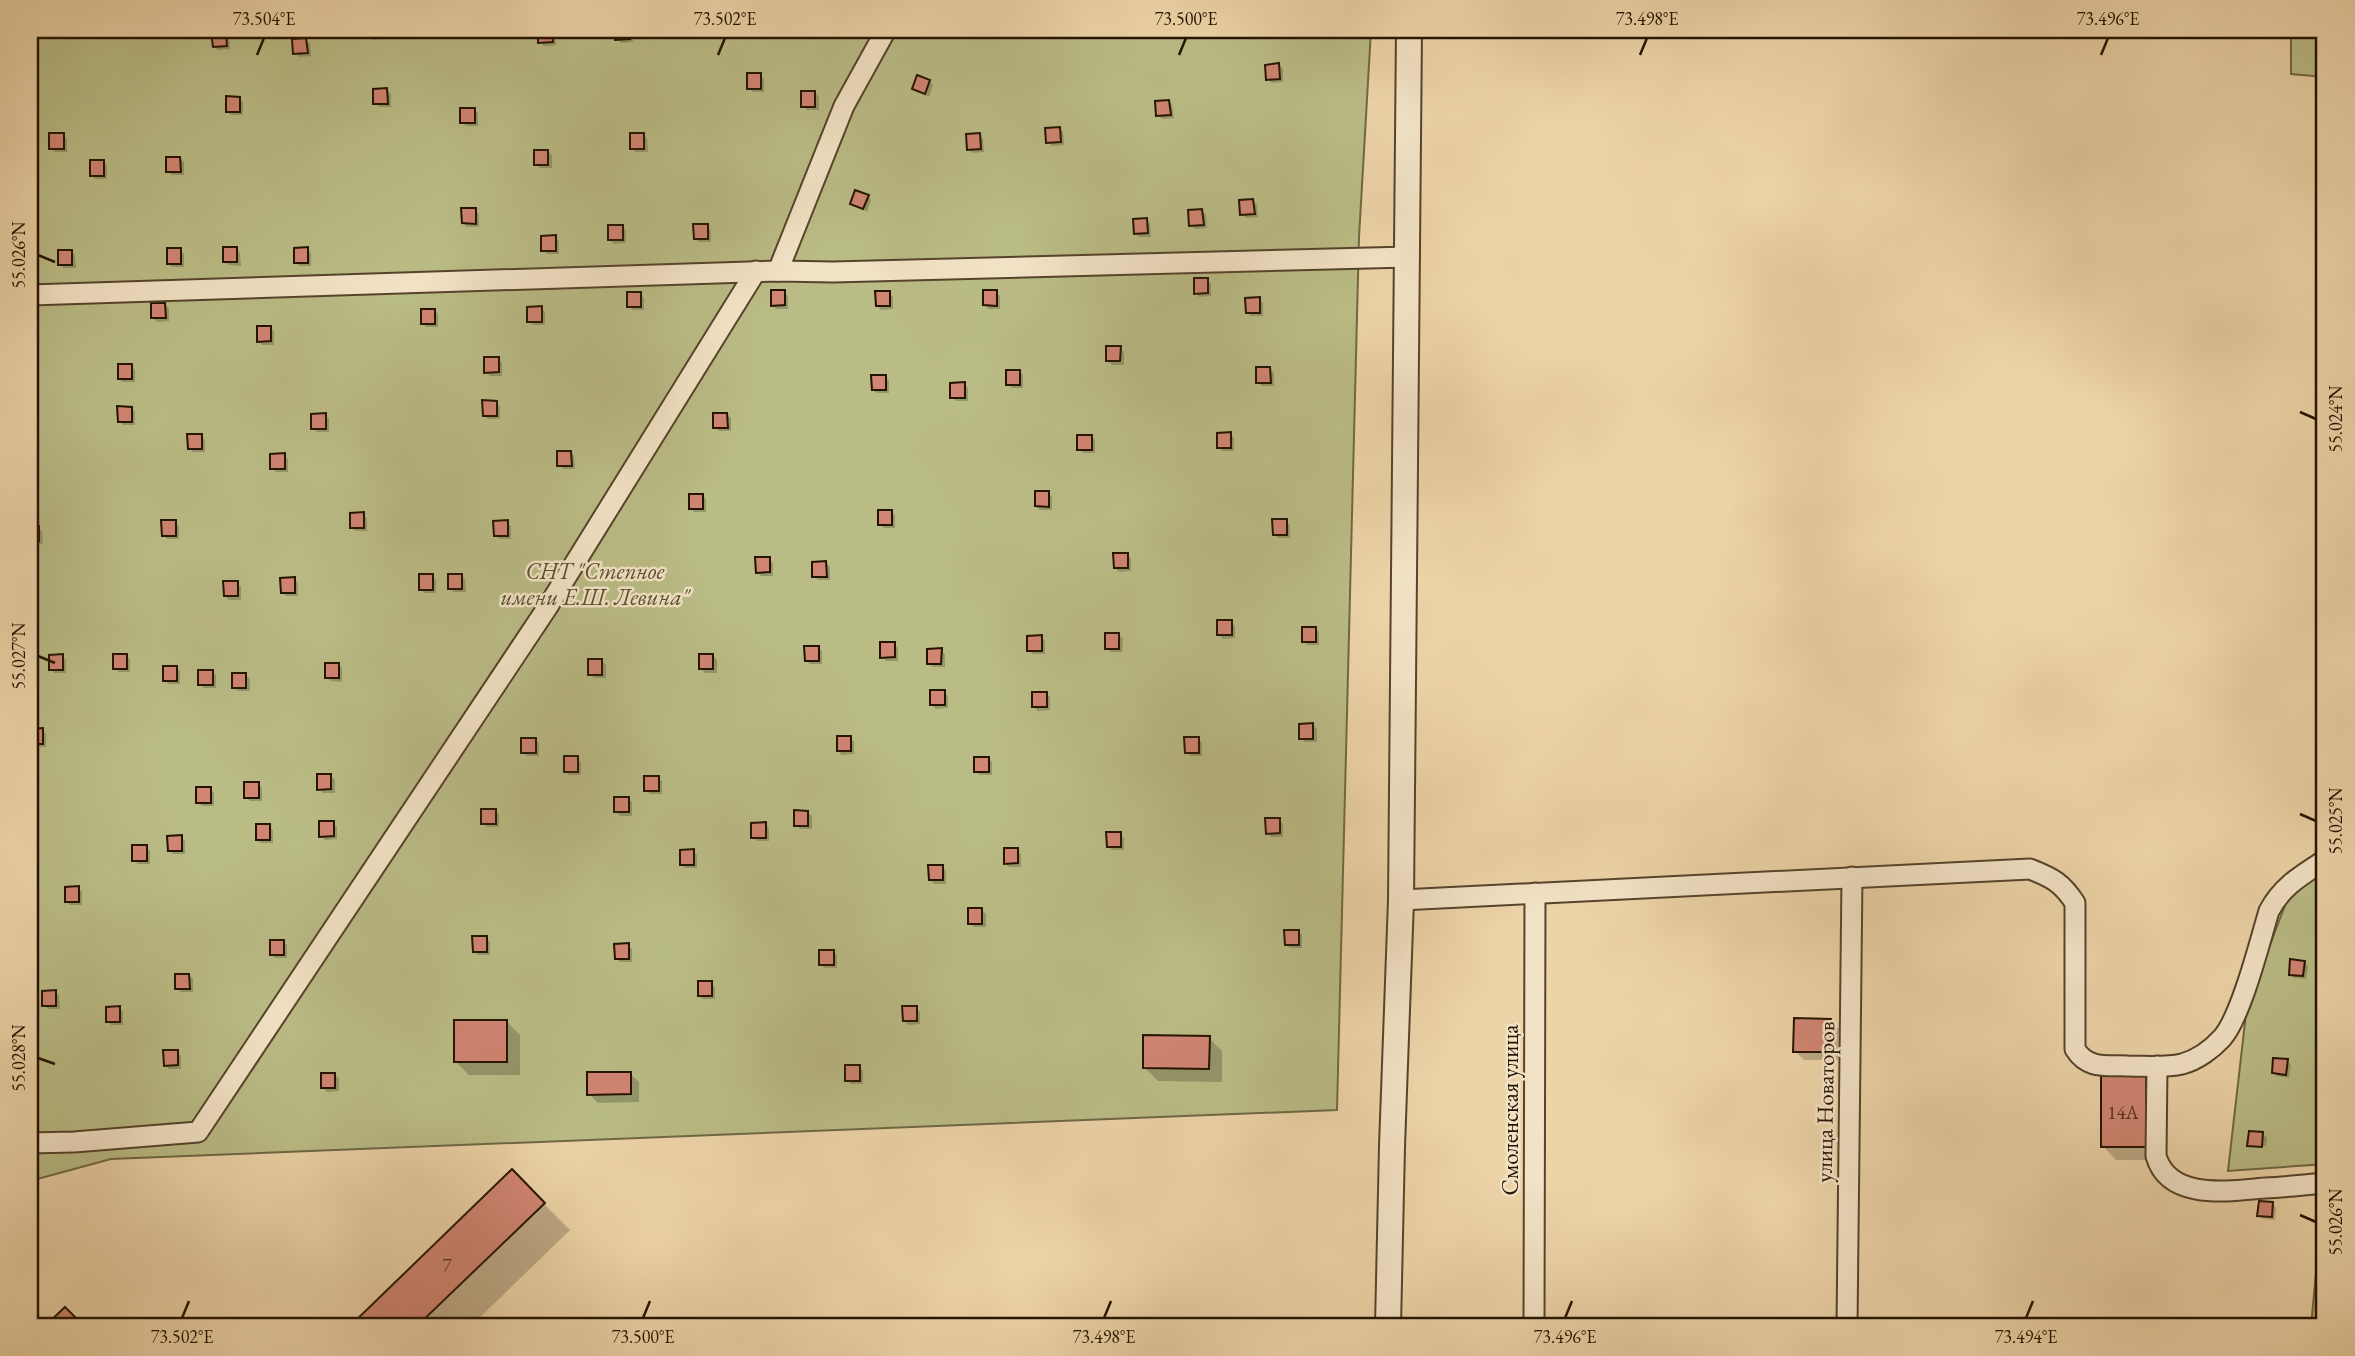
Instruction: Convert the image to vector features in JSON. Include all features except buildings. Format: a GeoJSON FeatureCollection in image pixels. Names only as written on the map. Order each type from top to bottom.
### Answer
{"type":"FeatureCollection","features":[{"type":"Feature","properties":{"kind":"street"},"geometry":{"type":"LineString","coordinates":[[778,271],[844,106],[886,30]]}},
{"type":"Feature","properties":{"kind":"street"},"geometry":{"type":"LineString","coordinates":[[1388,1326],[1401,900],[1409,30]]}},
{"type":"Feature","properties":{"kind":"street"},"geometry":{"type":"LineString","coordinates":[[30,295],[756,271],[833,272],[1409,257]]}},
{"type":"Feature","properties":{"kind":"street"},"geometry":{"type":"LineString","coordinates":[[30,1143],[198,1132],[547,608],[756,271]]}},
{"type":"Feature","properties":{"kind":"street"},"geometry":{"type":"LineString","coordinates":[[1401,900],[2030,869],[2049,876],[2064,886],[2076,903],[2076,1049],[2082,1060],[2096,1065],[2157,1066],[2183,1064],[2206,1052],[2224,1036],[2235,1016],[2269,911],[2288,885],[2325,860]]}},
{"type":"Feature","properties":{"kind":"street","name":"улица Новаторов"},"geometry":{"type":"LineString","coordinates":[[1847,1326],[1852,877]]}},
{"type":"Feature","properties":{"kind":"street","name":"Смоленская улица"},"geometry":{"type":"LineString","coordinates":[[1534,1326],[1535,893]]}},
{"type":"Feature","properties":{"kind":"street"},"geometry":{"type":"LineString","coordinates":[[2157,1066],[2156,1156],[2160,1169],[2171,1180],[2188,1188],[2210,1191],[2325,1183]]}},
{"type":"Feature","properties":{"kind":"green space","name":"СНТ \"Степное имени Е.Ш. Левина\""},"geometry":{"type":"Polygon","coordinates":[[[30,30],[1371,30],[1359,237],[1337,1110],[111,1159],[30,1181],[30,30]]]}},
{"type":"Feature","properties":{"kind":"green space"},"geometry":{"type":"Polygon","coordinates":[[[2291,30],[2325,30],[2325,77],[2291,74],[2291,30]]]}},
{"type":"Feature","properties":{"kind":"green space"},"geometry":{"type":"Polygon","coordinates":[[[2325,866],[2325,1164],[2228,1171],[2247,1005],[2292,887],[2325,866]]]}},
{"type":"Feature","properties":{"kind":"green space"},"geometry":{"type":"Polygon","coordinates":[[[2325,1177],[2325,1326],[2311,1326],[2325,1177]]]}}]}
